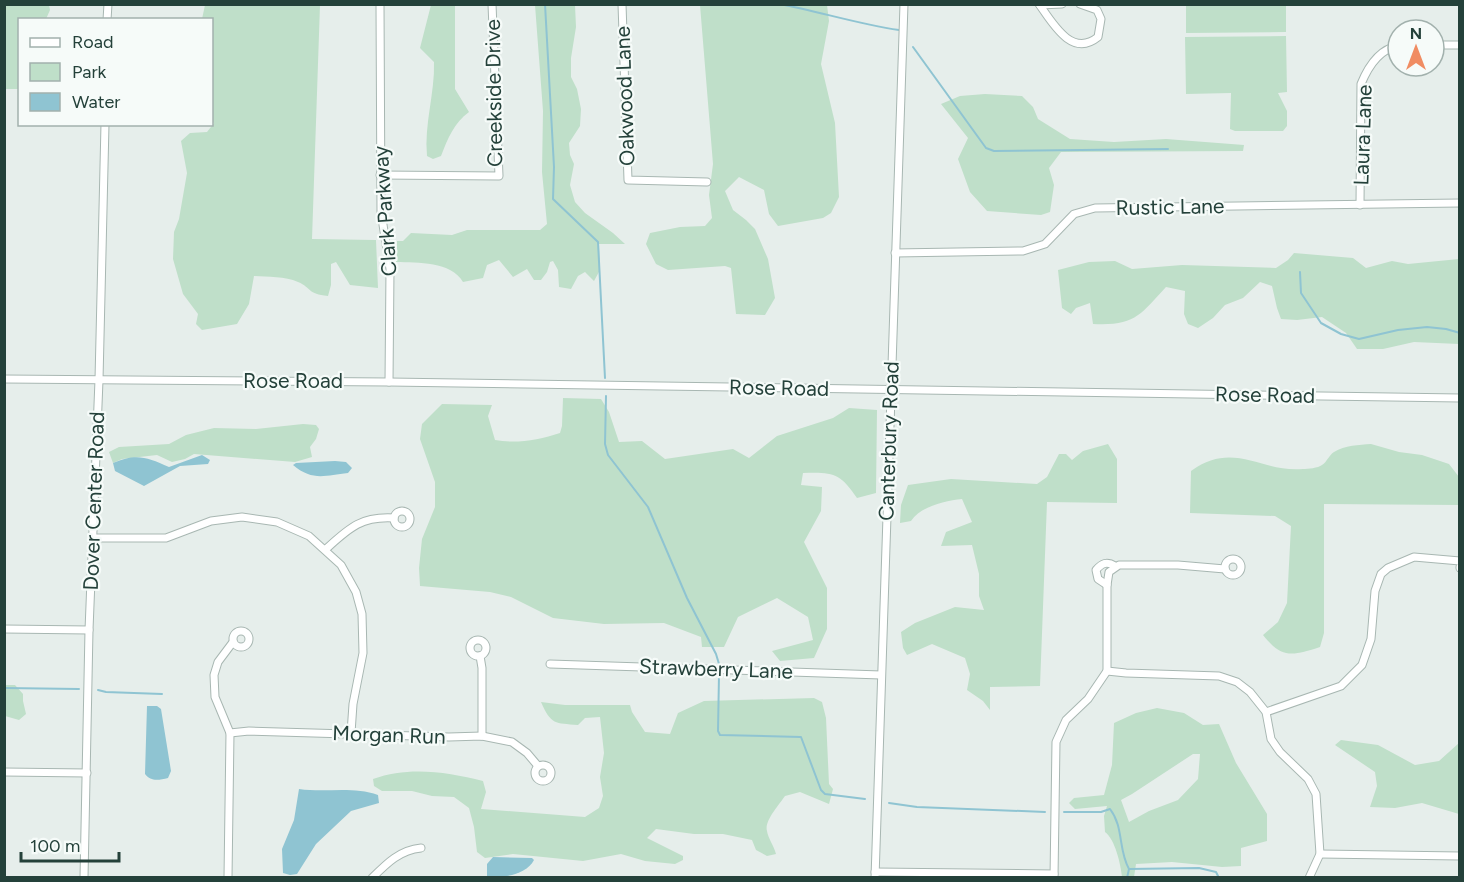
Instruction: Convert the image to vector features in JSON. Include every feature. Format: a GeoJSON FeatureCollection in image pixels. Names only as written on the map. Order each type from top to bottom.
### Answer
{"type":"FeatureCollection","features":[{"type":"Feature","properties":{"kind":"street","name":"Clark Parkway"},"geometry":{"type":"LineString","coordinates":[[380,4],[380,175],[381,212],[390,269],[389,382]]}},
{"type":"Feature","properties":{"kind":"street","name":"Creekside Drive"},"geometry":{"type":"LineString","coordinates":[[380,175],[499,176],[492,4]]}},
{"type":"Feature","properties":{"kind":"street","name":"Oakwood Lane"},"geometry":{"type":"LineString","coordinates":[[622,4],[627,180],[707,182]]}},
{"type":"Feature","properties":{"kind":"street","name":"Canterbury Road"},"geometry":{"type":"LineString","coordinates":[[875,875],[904,4]]}},
{"type":"Feature","properties":{"kind":"street"},"geometry":{"type":"LineString","coordinates":[[1039,5],[1062,4]]}},
{"type":"Feature","properties":{"kind":"street"},"geometry":{"type":"LineString","coordinates":[[1039,5],[1069,41],[1078,45],[1090,44],[1098,37],[1101,22],[1097,10],[1080,4]]}},
{"type":"Feature","properties":{"kind":"street","name":"Laura Lane"},"geometry":{"type":"LineString","coordinates":[[1360,205],[1361,84],[1366,70],[1379,55],[1386,52]]}},
{"type":"Feature","properties":{"kind":"street","name":"Dover Center Road"},"geometry":{"type":"LineString","coordinates":[[84,878],[89,630],[99,380],[105,126]]}},
{"type":"Feature","properties":{"kind":"street","name":"Rustic Lane"},"geometry":{"type":"LineString","coordinates":[[895,253],[1023,251],[1045,244],[1074,214],[1095,208],[1460,203]]}},
{"type":"Feature","properties":{"kind":"street","name":"Rose Road"},"geometry":{"type":"LineString","coordinates":[[4,379],[389,382],[1460,398]]}},
{"type":"Feature","properties":{"kind":"street"},"geometry":{"type":"LineString","coordinates":[[93,538],[166,538],[211,521],[234,517],[250,517],[284,524],[309,536],[341,565],[356,592],[362,614],[363,653],[355,692],[351,733]]}},
{"type":"Feature","properties":{"kind":"street"},"geometry":{"type":"LineString","coordinates":[[326,549],[359,522],[377,517],[394,518]]}},
{"type":"Feature","properties":{"kind":"street"},"geometry":{"type":"LineString","coordinates":[[1266,712],[1341,686],[1362,665],[1371,639],[1375,591],[1381,574],[1388,568],[1414,557],[1460,561]]}},
{"type":"Feature","properties":{"kind":"street"},"geometry":{"type":"LineString","coordinates":[[1107,585],[1097,577],[1096,570],[1106,563],[1115,566],[1178,565],[1225,569]]}},
{"type":"Feature","properties":{"kind":"street"},"geometry":{"type":"LineString","coordinates":[[875,875],[1054,876],[1056,742],[1066,720],[1089,699],[1107,671],[1107,585],[1109,572],[1115,566]]}},
{"type":"Feature","properties":{"kind":"street"},"geometry":{"type":"LineString","coordinates":[[4,629],[89,630]]}},
{"type":"Feature","properties":{"kind":"street"},"geometry":{"type":"LineString","coordinates":[[228,878],[230,733],[214,698],[214,675],[218,662],[233,642]]}},
{"type":"Feature","properties":{"kind":"street"},"geometry":{"type":"LineString","coordinates":[[480,656],[482,736]]}},
{"type":"Feature","properties":{"kind":"street","name":"Strawberry Lane"},"geometry":{"type":"LineString","coordinates":[[550,664],[881,675]]}},
{"type":"Feature","properties":{"kind":"street"},"geometry":{"type":"LineString","coordinates":[[1107,671],[1219,675],[1237,682],[1250,692],[1266,712],[1271,739],[1280,752],[1308,779],[1316,794],[1320,854],[1309,878]]}},
{"type":"Feature","properties":{"kind":"street","name":"Morgan Run"},"geometry":{"type":"LineString","coordinates":[[230,733],[249,731],[482,736],[512,741],[538,766]]}},
{"type":"Feature","properties":{"kind":"street"},"geometry":{"type":"LineString","coordinates":[[4,772],[87,773]]}},
{"type":"Feature","properties":{"kind":"street"},"geometry":{"type":"LineString","coordinates":[[372,878],[398,855],[411,849],[421,848]]}},
{"type":"Feature","properties":{"kind":"street"},"geometry":{"type":"LineString","coordinates":[[1320,854],[1460,856]]}},
{"type":"Feature","properties":{"kind":"green space"},"geometry":{"type":"Polygon","coordinates":[[[5,4],[49,5],[50,10],[46,18],[18,18],[18,89],[5,89],[5,4]]]}},
{"type":"Feature","properties":{"kind":"green space"},"geometry":{"type":"Polygon","coordinates":[[[205,5],[320,5],[312,239],[376,240],[378,288],[350,285],[336,262],[331,264],[331,285],[328,296],[313,292],[293,280],[254,276],[249,304],[237,324],[202,330],[196,324],[198,314],[183,294],[173,259],[174,232],[179,219],[187,173],[181,141],[190,133],[207,132],[214,123],[213,18],[202,18],[205,5]]]}},
{"type":"Feature","properties":{"kind":"green space"},"geometry":{"type":"Polygon","coordinates":[[[431,5],[455,5],[455,89],[469,112],[455,126],[441,156],[433,159],[427,156],[426,144],[434,62],[420,48],[431,5]]]}},
{"type":"Feature","properties":{"kind":"green space"},"geometry":{"type":"Polygon","coordinates":[[[535,5],[575,5],[576,27],[571,58],[571,77],[577,89],[581,109],[580,126],[569,143],[570,155],[574,164],[570,185],[575,202],[585,213],[625,244],[599,244],[600,270],[594,281],[585,272],[578,276],[571,289],[559,287],[558,270],[553,261],[550,262],[541,280],[534,280],[527,269],[513,277],[499,260],[487,265],[483,278],[463,282],[451,270],[433,264],[396,262],[397,241],[403,241],[411,233],[452,235],[467,230],[540,230],[547,224],[542,172],[543,111],[535,5]]]}},
{"type":"Feature","properties":{"kind":"green space"},"geometry":{"type":"Polygon","coordinates":[[[700,5],[827,5],[829,21],[821,64],[835,123],[839,197],[831,213],[823,218],[778,226],[769,214],[764,190],[739,177],[725,191],[733,210],[755,229],[768,259],[775,298],[765,315],[736,314],[731,268],[725,266],[668,270],[656,264],[646,244],[650,233],[680,227],[705,226],[712,218],[709,195],[713,164],[700,5]]]}},
{"type":"Feature","properties":{"kind":"green space"},"geometry":{"type":"Polygon","coordinates":[[[1186,5],[1286,5],[1286,32],[1186,33],[1186,5]]]}},
{"type":"Feature","properties":{"kind":"green space"},"geometry":{"type":"Polygon","coordinates":[[[1286,36],[1287,92],[1278,93],[1287,111],[1287,126],[1283,131],[1235,131],[1230,129],[1231,93],[1186,94],[1185,37],[1286,36]]]}},
{"type":"Feature","properties":{"kind":"green space"},"geometry":{"type":"Polygon","coordinates":[[[985,94],[1022,96],[1033,107],[1038,119],[1070,139],[1114,142],[1166,139],[1244,145],[1243,151],[1061,152],[1049,168],[1054,185],[1050,212],[1041,215],[987,211],[970,192],[958,159],[968,138],[941,104],[960,96],[985,94]]]}},
{"type":"Feature","properties":{"kind":"green space"},"geometry":{"type":"Polygon","coordinates":[[[1294,253],[1353,258],[1366,268],[1392,261],[1408,264],[1459,259],[1459,344],[1414,342],[1383,349],[1357,349],[1346,333],[1322,317],[1281,319],[1272,286],[1260,282],[1243,298],[1225,305],[1213,318],[1198,328],[1188,324],[1184,314],[1185,291],[1166,287],[1143,312],[1128,321],[1093,324],[1090,303],[1076,308],[1071,314],[1062,308],[1058,270],[1089,262],[1115,261],[1132,269],[1182,265],[1276,268],[1294,253]]]}},
{"type":"Feature","properties":{"kind":"green space"},"geometry":{"type":"Polygon","coordinates":[[[563,398],[601,399],[609,412],[619,442],[642,441],[665,459],[733,449],[749,458],[777,436],[833,418],[849,408],[877,410],[876,493],[857,498],[846,483],[835,476],[803,473],[801,485],[822,487],[821,511],[804,542],[827,588],[827,629],[814,658],[780,661],[772,651],[813,640],[808,617],[777,598],[738,617],[724,647],[702,647],[701,637],[664,623],[604,624],[553,618],[511,597],[490,592],[420,586],[422,539],[435,507],[435,482],[420,439],[422,424],[442,404],[492,405],[488,416],[495,440],[511,442],[536,439],[560,433],[563,398]]]}},
{"type":"Feature","properties":{"kind":"green space"},"geometry":{"type":"Polygon","coordinates":[[[303,424],[316,425],[319,429],[310,447],[312,457],[295,462],[194,454],[172,462],[157,455],[122,459],[113,463],[109,452],[119,447],[169,444],[186,435],[214,428],[256,429],[303,424]]]}},
{"type":"Feature","properties":{"kind":"green space"},"geometry":{"type":"Polygon","coordinates":[[[1108,444],[1117,459],[1117,503],[1047,502],[1040,686],[990,687],[990,710],[983,701],[967,690],[970,674],[965,658],[932,644],[907,655],[903,648],[901,632],[915,623],[955,607],[984,610],[979,596],[979,574],[972,545],[941,546],[946,532],[972,522],[962,499],[934,505],[915,516],[911,521],[900,523],[901,505],[908,485],[951,479],[1037,484],[1047,477],[1059,454],[1066,454],[1072,460],[1083,451],[1108,444]]]}},
{"type":"Feature","properties":{"kind":"green space"},"geometry":{"type":"Polygon","coordinates":[[[1371,444],[1399,452],[1422,455],[1449,464],[1459,477],[1459,505],[1324,504],[1324,633],[1320,647],[1295,653],[1282,652],[1263,635],[1278,622],[1287,603],[1291,526],[1275,516],[1190,513],[1191,471],[1206,462],[1221,458],[1247,460],[1288,469],[1313,468],[1322,465],[1332,453],[1338,450],[1371,444]]]}},
{"type":"Feature","properties":{"kind":"green space"},"geometry":{"type":"Polygon","coordinates":[[[5,685],[15,685],[23,694],[26,714],[19,720],[5,716],[5,685]]]}},
{"type":"Feature","properties":{"kind":"green space"},"geometry":{"type":"Polygon","coordinates":[[[814,698],[822,702],[826,718],[829,784],[833,789],[829,804],[800,792],[785,796],[768,823],[768,834],[776,854],[767,856],[756,850],[752,840],[723,834],[694,834],[656,829],[647,838],[683,856],[683,860],[675,864],[645,861],[621,854],[583,861],[513,854],[485,858],[477,852],[469,808],[454,797],[432,796],[412,791],[382,791],[374,786],[373,779],[400,773],[428,772],[456,775],[483,781],[486,792],[481,809],[585,817],[599,808],[603,796],[600,777],[604,753],[600,717],[585,718],[578,725],[559,723],[551,719],[541,702],[565,705],[630,705],[645,732],[670,734],[678,713],[704,701],[814,698]]]}},
{"type":"Feature","properties":{"kind":"green space"},"geometry":{"type":"Polygon","coordinates":[[[1157,708],[1184,713],[1203,725],[1219,724],[1236,763],[1267,814],[1267,841],[1241,848],[1241,866],[1222,867],[1172,862],[1136,864],[1134,877],[1122,877],[1115,846],[1105,832],[1104,816],[1107,806],[1075,809],[1069,803],[1074,798],[1104,795],[1112,765],[1114,723],[1136,713],[1157,708]],[[1193,754],[1121,800],[1129,822],[1149,811],[1178,800],[1198,779],[1200,754],[1193,754]]]}},
{"type":"Feature","properties":{"kind":"green space"},"geometry":{"type":"Polygon","coordinates":[[[1341,740],[1378,745],[1415,765],[1439,761],[1459,743],[1459,814],[1422,803],[1395,808],[1370,807],[1377,786],[1375,772],[1335,745],[1341,740]]]}},
{"type":"Feature","properties":{"kind":"water"},"geometry":{"type":"Polygon","coordinates":[[[202,455],[210,460],[208,464],[180,466],[144,486],[115,471],[113,463],[135,457],[169,467],[202,455]]]}},
{"type":"Feature","properties":{"kind":"water"},"geometry":{"type":"Polygon","coordinates":[[[346,462],[352,468],[348,473],[313,476],[293,465],[296,463],[346,462]]]}},
{"type":"Feature","properties":{"kind":"water"},"geometry":{"type":"Polygon","coordinates":[[[147,706],[157,706],[161,709],[171,771],[168,778],[158,780],[147,777],[145,774],[147,706]]]}},
{"type":"Feature","properties":{"kind":"water"},"geometry":{"type":"Polygon","coordinates":[[[299,789],[368,792],[378,795],[379,803],[351,811],[316,844],[297,874],[290,875],[283,873],[282,849],[294,820],[299,789]]]}},
{"type":"Feature","properties":{"kind":"water"},"geometry":{"type":"Polygon","coordinates":[[[493,857],[532,858],[534,860],[520,872],[507,876],[487,877],[487,864],[493,857]]]}},
{"type":"Feature","properties":{"kind":"waterway"},"geometry":{"type":"LineString","coordinates":[[545,4],[554,167],[553,199],[598,242],[605,378]]}},
{"type":"Feature","properties":{"kind":"waterway"},"geometry":{"type":"LineString","coordinates":[[780,4],[899,30]]}},
{"type":"Feature","properties":{"kind":"waterway"},"geometry":{"type":"LineString","coordinates":[[913,47],[986,148],[994,151],[1168,149]]}},
{"type":"Feature","properties":{"kind":"waterway"},"geometry":{"type":"LineString","coordinates":[[1300,272],[1301,293],[1321,323],[1341,334],[1359,339],[1398,330],[1427,327],[1460,333]]}},
{"type":"Feature","properties":{"kind":"waterway"},"geometry":{"type":"LineString","coordinates":[[606,396],[605,444],[608,455],[648,507],[687,598],[719,664]]}},
{"type":"Feature","properties":{"kind":"waterway"},"geometry":{"type":"LineString","coordinates":[[719,675],[718,731],[720,735],[801,737],[821,790],[825,794],[865,799]]}},
{"type":"Feature","properties":{"kind":"waterway"},"geometry":{"type":"LineString","coordinates":[[4,688],[79,689]]}},
{"type":"Feature","properties":{"kind":"waterway"},"geometry":{"type":"LineString","coordinates":[[98,690],[162,694]]}},
{"type":"Feature","properties":{"kind":"waterway"},"geometry":{"type":"LineString","coordinates":[[889,803],[917,807],[1045,812]]}},
{"type":"Feature","properties":{"kind":"waterway"},"geometry":{"type":"LineString","coordinates":[[1064,812],[1101,812],[1110,809],[1117,823],[1123,854],[1129,869],[1199,868],[1216,872],[1219,878]]}},
{"type":"Feature","properties":{"kind":"waterway"},"geometry":{"type":"LineString","coordinates":[[1127,878],[1129,869]]}}]}
